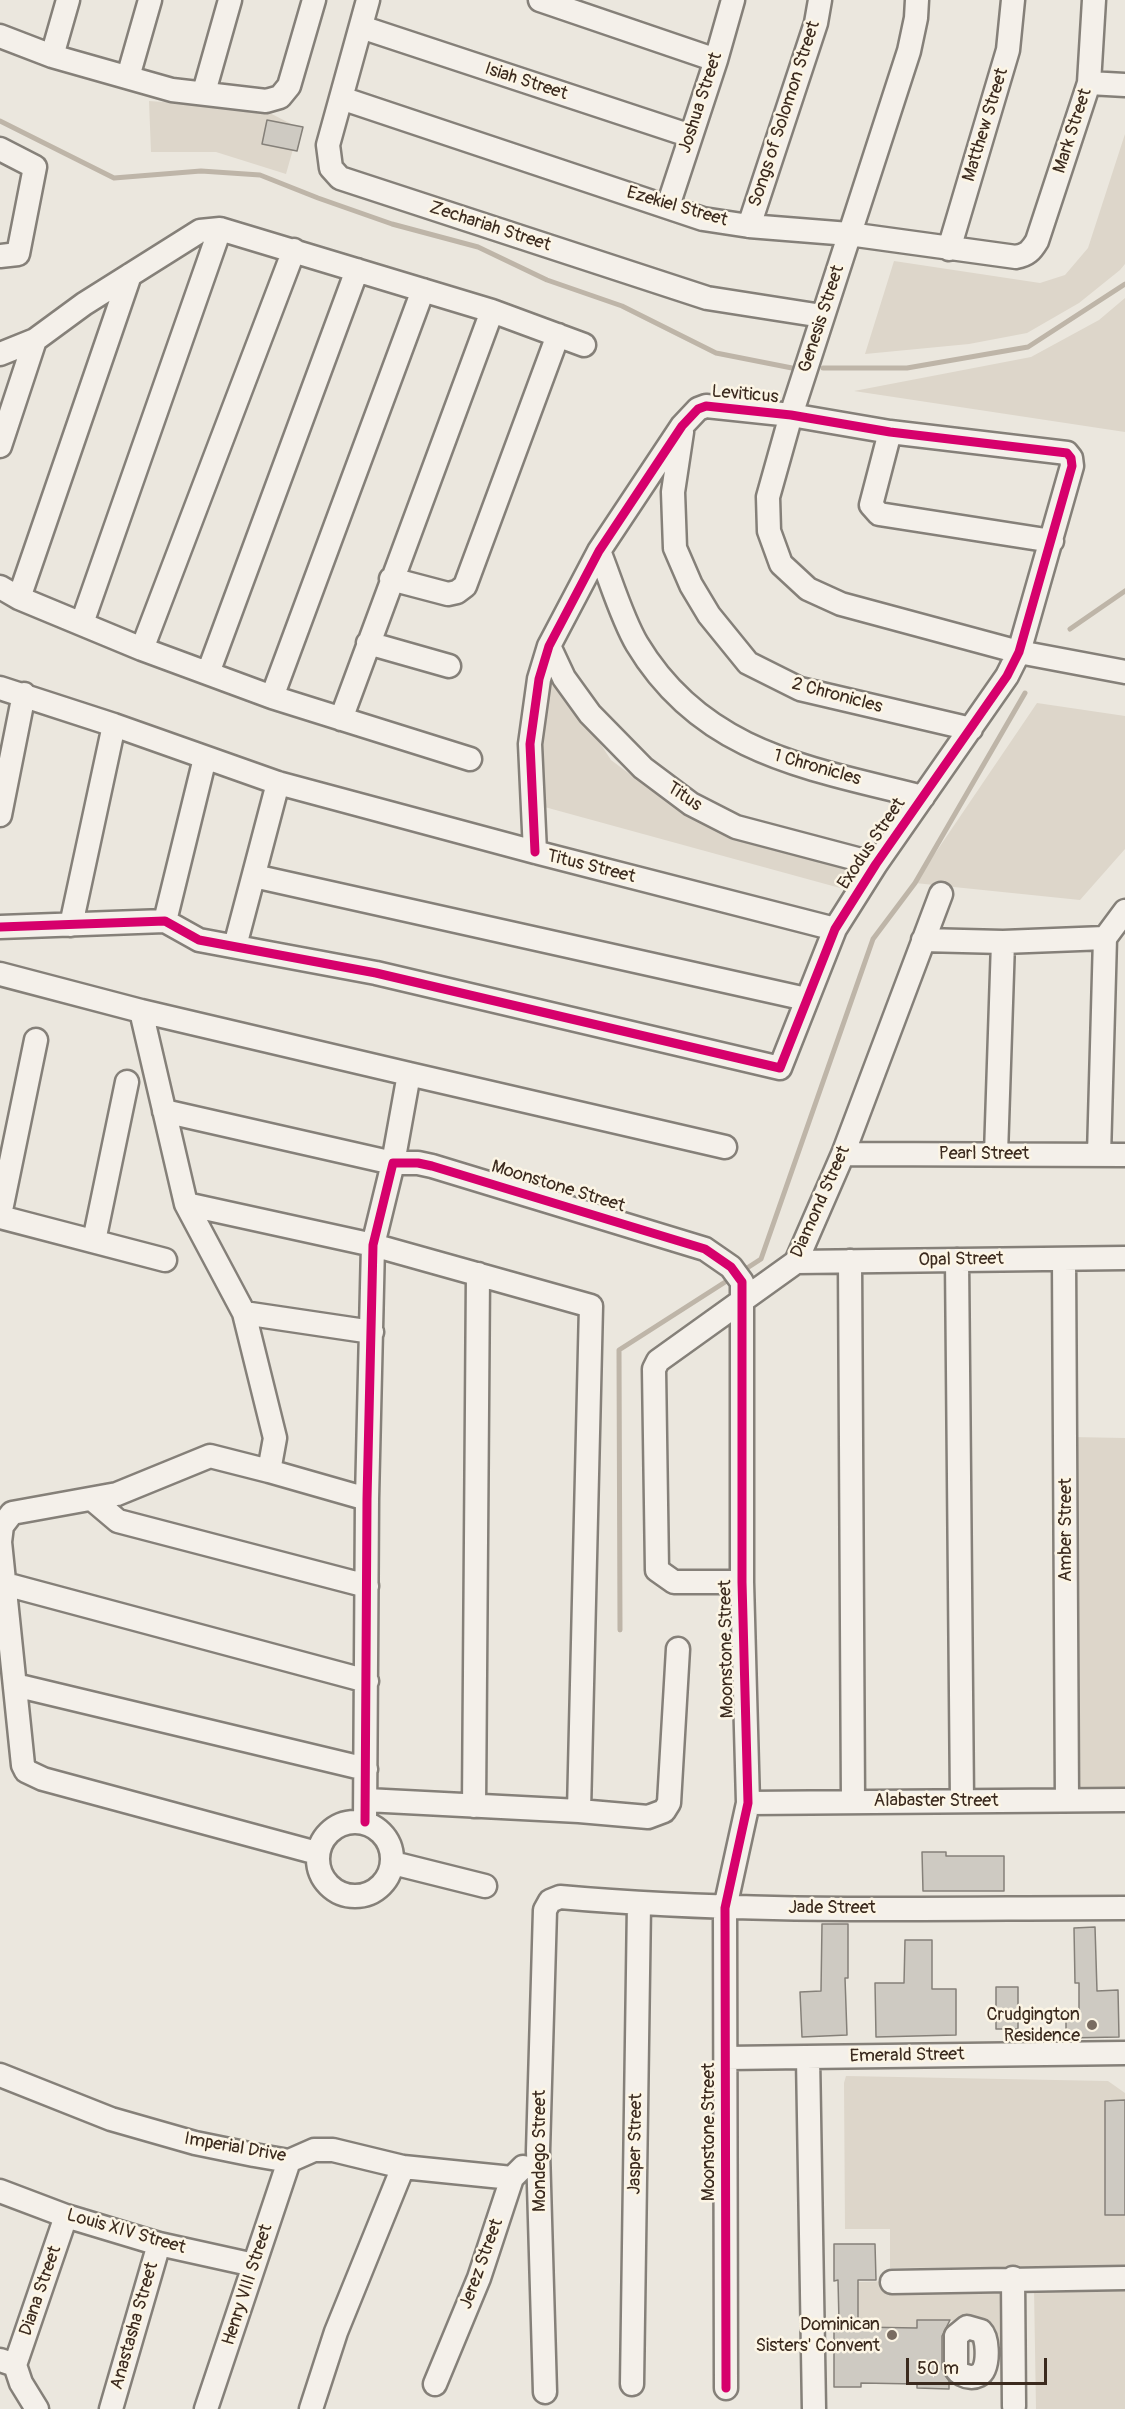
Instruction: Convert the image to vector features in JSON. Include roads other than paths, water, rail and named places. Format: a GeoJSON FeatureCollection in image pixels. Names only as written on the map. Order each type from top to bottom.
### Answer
{"type":"FeatureCollection","features":[{"type":"Feature","properties":{"kind":"street"},"geometry":{"type":"LineString","coordinates":[[52,56],[68,0]]}},
{"type":"Feature","properties":{"kind":"street"},"geometry":{"type":"LineString","coordinates":[[128,77],[150,0]]}},
{"type":"Feature","properties":{"kind":"street"},"geometry":{"type":"LineString","coordinates":[[204,93],[230,0]]}},
{"type":"Feature","properties":{"kind":"street"},"geometry":{"type":"LineString","coordinates":[[0,36],[52,56],[172,90],[266,101],[280,97],[289,86],[314,0]]}},
{"type":"Feature","properties":{"kind":"street","name":"Zechariah Street"},"geometry":{"type":"LineString","coordinates":[[368,0],[328,145],[331,168],[340,177],[707,298],[822,316]]}},
{"type":"Feature","properties":{"kind":"street"},"geometry":{"type":"LineString","coordinates":[[540,0],[716,60]]}},
{"type":"Feature","properties":{"kind":"street","name":"Joshua Street"},"geometry":{"type":"LineString","coordinates":[[668,206],[716,60],[733,0]]}},
{"type":"Feature","properties":{"kind":"street","name":"Songs of Solomon Street"},"geometry":{"type":"LineString","coordinates":[[749,226],[816,23],[820,0]]}},
{"type":"Feature","properties":{"kind":"street","name":"Genesis Street"},"geometry":{"type":"LineString","coordinates":[[917,0],[916,18],[909,51],[822,316],[768,497],[769,531],[781,564],[808,590],[842,604],[1019,652],[1125,672]]}},
{"type":"Feature","properties":{"kind":"street","name":"Matthew Street"},"geometry":{"type":"LineString","coordinates":[[949,249],[1008,50],[1013,0]]}},
{"type":"Feature","properties":{"kind":"street","name":"Mark Street"},"geometry":{"type":"LineString","coordinates":[[1025,255],[1032,250],[1037,241],[1089,83],[1094,0]]}},
{"type":"Feature","properties":{"kind":"street","name":"Isiah Street"},"geometry":{"type":"LineString","coordinates":[[361,27],[692,136]]}},
{"type":"Feature","properties":{"kind":"street"},"geometry":{"type":"LineString","coordinates":[[1089,83],[1125,85]]}},
{"type":"Feature","properties":{"kind":"street","name":"Ezekiel Street"},"geometry":{"type":"LineString","coordinates":[[341,98],[703,219],[749,226],[849,234],[1005,257],[1025,255]]}},
{"type":"Feature","properties":{"kind":"street"},"geometry":{"type":"LineString","coordinates":[[0,149],[35,167],[18,254],[0,256]]}},
{"type":"Feature","properties":{"kind":"street"},"geometry":{"type":"LineString","coordinates":[[82,623],[220,230]]}},
{"type":"Feature","properties":{"kind":"street"},"geometry":{"type":"LineString","coordinates":[[0,354],[35,340],[84,304],[200,231],[220,230],[294,250],[492,311],[584,345]]}},
{"type":"Feature","properties":{"kind":"street"},"geometry":{"type":"LineString","coordinates":[[142,649],[294,250]]}},
{"type":"Feature","properties":{"kind":"street"},"geometry":{"type":"LineString","coordinates":[[208,674],[357,270]]}},
{"type":"Feature","properties":{"kind":"street"},"geometry":{"type":"LineString","coordinates":[[130,275],[9,593],[208,674],[272,697],[470,759]]}},
{"type":"Feature","properties":{"kind":"street"},"geometry":{"type":"LineString","coordinates":[[272,697],[423,290]]}},
{"type":"Feature","properties":{"kind":"street"},"geometry":{"type":"LineString","coordinates":[[341,719],[492,311]]}},
{"type":"Feature","properties":{"kind":"street"},"geometry":{"type":"LineString","coordinates":[[391,579],[448,594],[457,592],[465,586],[558,335]]}},
{"type":"Feature","properties":{"kind":"street"},"geometry":{"type":"LineString","coordinates":[[0,446],[35,340]]}},
{"type":"Feature","properties":{"kind":"street","name":"Leviticus"},"geometry":{"type":"LineString","coordinates":[[535,852],[530,744],[538,679],[549,646],[599,550],[682,426],[698,408],[706,406],[791,415],[890,432],[1067,453],[1071,458],[1072,466],[1019,652]]}},
{"type":"Feature","properties":{"kind":"street","name":"2 Chronicles"},"geometry":{"type":"LineString","coordinates":[[682,426],[673,492],[675,548],[690,585],[709,615],[748,663],[800,690],[971,729]]}},
{"type":"Feature","properties":{"kind":"street"},"geometry":{"type":"LineString","coordinates":[[890,432],[871,505],[879,514],[1052,541]]}},
{"type":"Feature","properties":{"kind":"street","name":"1 Chronicles"},"geometry":{"type":"LineString","coordinates":[[599,550],[636,642],[674,694],[702,717],[729,735],[784,761],[923,797]]}},
{"type":"Feature","properties":{"kind":"street"},"geometry":{"type":"LineString","coordinates":[[368,643],[449,666]]}},
{"type":"Feature","properties":{"kind":"street","name":"Titus"},"geometry":{"type":"LineString","coordinates":[[549,646],[564,678],[590,714],[644,768],[691,804],[736,827],[876,864]]}},
{"type":"Feature","properties":{"kind":"street","name":"Exodus Street"},"geometry":{"type":"LineString","coordinates":[[235,946],[376,973],[780,1068],[835,929],[876,864],[1007,676],[1019,652]]}},
{"type":"Feature","properties":{"kind":"street","name":"Titus Street"},"geometry":{"type":"LineString","coordinates":[[0,688],[24,694],[278,783],[835,929]]}},
{"type":"Feature","properties":{"kind":"street"},"geometry":{"type":"LineString","coordinates":[[0,815],[24,694]]}},
{"type":"Feature","properties":{"kind":"street"},"geometry":{"type":"LineString","coordinates":[[71,925],[114,725]]}},
{"type":"Feature","properties":{"kind":"street"},"geometry":{"type":"LineString","coordinates":[[165,921],[205,758]]}},
{"type":"Feature","properties":{"kind":"street"},"geometry":{"type":"LineString","coordinates":[[0,927],[165,921],[199,940],[235,946],[278,783]]}},
{"type":"Feature","properties":{"kind":"street"},"geometry":{"type":"LineString","coordinates":[[254,876],[806,999]]}},
{"type":"Feature","properties":{"kind":"street","name":"Diamond Street"},"geometry":{"type":"LineString","coordinates":[[742,1582],[674,1582],[657,1570],[652,1380],[654,1369],[658,1361],[796,1262],[843,1154],[941,894]]}},
{"type":"Feature","properties":{"kind":"street"},"geometry":{"type":"LineString","coordinates":[[1099,1155],[1105,938],[1125,911]]}},
{"type":"Feature","properties":{"kind":"street"},"geometry":{"type":"LineString","coordinates":[[923,940],[1003,942],[1105,938]]}},
{"type":"Feature","properties":{"kind":"street"},"geometry":{"type":"LineString","coordinates":[[996,1154],[1003,942]]}},
{"type":"Feature","properties":{"kind":"street"},"geometry":{"type":"LineString","coordinates":[[0,974],[141,1011],[725,1146]]}},
{"type":"Feature","properties":{"kind":"street"},"geometry":{"type":"LineString","coordinates":[[141,1011],[186,1204],[244,1313],[275,1438],[269,1471]]}},
{"type":"Feature","properties":{"kind":"street"},"geometry":{"type":"LineString","coordinates":[[36,1041],[0,1216],[165,1260]]}},
{"type":"Feature","properties":{"kind":"street"},"geometry":{"type":"LineString","coordinates":[[409,1074],[393,1163],[373,1245],[367,1498],[366,1811],[390,1846],[393,1863],[387,1879],[375,1891],[358,1896],[341,1894],[327,1885],[318,1870],[317,1853],[326,1834],[366,1811],[474,1806],[648,1817],[664,1811],[669,1803],[678,1649]]}},
{"type":"Feature","properties":{"kind":"street"},"geometry":{"type":"LineString","coordinates":[[94,1241],[127,1082]]}},
{"type":"Feature","properties":{"kind":"street","name":"Moonstone Street"},"geometry":{"type":"LineString","coordinates":[[164,1111],[393,1163],[418,1163],[432,1166],[705,1249],[731,1267],[742,1282],[742,1582],[748,1803],[724,1908],[726,2388]]}},
{"type":"Feature","properties":{"kind":"street","name":"Pearl Street"},"geometry":{"type":"LineString","coordinates":[[843,1154],[1125,1155]]}},
{"type":"Feature","properties":{"kind":"street"},"geometry":{"type":"LineString","coordinates":[[186,1204],[373,1245],[591,1306],[579,1811]]}},
{"type":"Feature","properties":{"kind":"street","name":"Amber Street"},"geometry":{"type":"LineString","coordinates":[[1064,1258],[1067,1800]]}},
{"type":"Feature","properties":{"kind":"street","name":"Opal Street"},"geometry":{"type":"LineString","coordinates":[[796,1262],[1125,1258]]}},
{"type":"Feature","properties":{"kind":"street"},"geometry":{"type":"LineString","coordinates":[[957,1260],[962,1801]]}},
{"type":"Feature","properties":{"kind":"street"},"geometry":{"type":"LineString","coordinates":[[850,1261],[853,1802]]}},
{"type":"Feature","properties":{"kind":"street"},"geometry":{"type":"LineString","coordinates":[[474,1806],[478,1274]]}},
{"type":"Feature","properties":{"kind":"street"},"geometry":{"type":"LineString","coordinates":[[244,1313],[372,1332]]}},
{"type":"Feature","properties":{"kind":"street"},"geometry":{"type":"LineString","coordinates":[[317,1853],[42,1779],[26,1772],[23,1765],[0,1542],[2,1526],[12,1513],[117,1494],[210,1456],[367,1498]]}},
{"type":"Feature","properties":{"kind":"street"},"geometry":{"type":"LineString","coordinates":[[92,1499],[118,1521],[367,1586]]}},
{"type":"Feature","properties":{"kind":"street"},"geometry":{"type":"LineString","coordinates":[[5,1584],[367,1681]]}},
{"type":"Feature","properties":{"kind":"street"},"geometry":{"type":"LineString","coordinates":[[15,1685],[366,1769]]}},
{"type":"Feature","properties":{"kind":"street","name":"Alabaster Street"},"geometry":{"type":"LineString","coordinates":[[748,1803],[1125,1800]]}},
{"type":"Feature","properties":{"kind":"street"},"geometry":{"type":"LineString","coordinates":[[393,1863],[485,1886]]}},
{"type":"Feature","properties":{"kind":"street","name":"Jade Street"},"geometry":{"type":"LineString","coordinates":[[545,1910],[550,1901],[560,1897],[724,1908],[1125,1908]]}},
{"type":"Feature","properties":{"kind":"street","name":"Jasper Street"},"geometry":{"type":"LineString","coordinates":[[632,2384],[639,1904]]}},
{"type":"Feature","properties":{"kind":"street","name":"Mondego Street"},"geometry":{"type":"LineString","coordinates":[[544,2392],[538,2151],[545,1910]]}},
{"type":"Feature","properties":{"kind":"street","name":"Emerald Street"},"geometry":{"type":"LineString","coordinates":[[726,2058],[1125,2053]]}},
{"type":"Feature","properties":{"kind":"street"},"geometry":{"type":"LineString","coordinates":[[808,2057],[814,2409]]}},
{"type":"Feature","properties":{"kind":"street","name":"Imperial Drive"},"geometry":{"type":"LineString","coordinates":[[0,2075],[111,2119],[195,2143],[289,2161],[314,2150],[333,2150],[403,2167],[512,2178]]}},
{"type":"Feature","properties":{"kind":"street","name":"Jerez Street"},"geometry":{"type":"LineString","coordinates":[[435,2384],[479,2278],[512,2178],[538,2151]]}},
{"type":"Feature","properties":{"kind":"street","name":"Henry VIII Street"},"geometry":{"type":"LineString","coordinates":[[206,2409],[289,2161]]}},
{"type":"Feature","properties":{"kind":"street"},"geometry":{"type":"LineString","coordinates":[[312,2409],[336,2332],[403,2167]]}},
{"type":"Feature","properties":{"kind":"street","name":"Louis XIV Street"},"geometry":{"type":"LineString","coordinates":[[0,2191],[66,2216],[159,2244],[254,2265]]}},
{"type":"Feature","properties":{"kind":"street","name":"Diana Street"},"geometry":{"type":"LineString","coordinates":[[8,2363],[66,2216]]}},
{"type":"Feature","properties":{"kind":"street","name":"Anastasha Street"},"geometry":{"type":"LineString","coordinates":[[111,2409],[159,2244]]}},
{"type":"Feature","properties":{"kind":"street"},"geometry":{"type":"LineString","coordinates":[[892,2282],[1013,2278],[1125,2278]]}},
{"type":"Feature","properties":{"kind":"street"},"geometry":{"type":"LineString","coordinates":[[1013,2278],[1014,2406]]}},
{"type":"Feature","properties":{"kind":"street"},"geometry":{"type":"LineString","coordinates":[[986,2352],[1012,2349]]}},
{"type":"Feature","properties":{"kind":"street"},"geometry":{"type":"LineString","coordinates":[[8,2363],[37,2409]]}},
{"type":"Feature","properties":{"kind":"waterway"},"geometry":{"type":"LineString","coordinates":[[0,121],[114,178],[201,171],[260,175],[392,224],[478,247],[547,280],[622,306],[716,353],[792,368]]}},
{"type":"Feature","properties":{"kind":"waterway"},"geometry":{"type":"LineString","coordinates":[[823,368],[907,368],[1028,347],[1125,284]]}},
{"type":"Feature","properties":{"kind":"waterway"},"geometry":{"type":"LineString","coordinates":[[1070,629],[1125,591]]}},
{"type":"Feature","properties":{"kind":"waterway"},"geometry":{"type":"LineString","coordinates":[[741,1272],[761,1259],[873,939],[915,883],[1025,693]]}},
{"type":"Feature","properties":{"kind":"waterway"},"geometry":{"type":"LineString","coordinates":[[620,1630],[619,1350],[733,1277]]}},
{"type":"Feature","properties":{"kind":"place","name":"Crudgington Residence"},"geometry":{"type":"Point","coordinates":[1092,2025]}},
{"type":"Feature","properties":{"kind":"place","name":"Dominican Sisters' Convent"},"geometry":{"type":"Point","coordinates":[892,2335]}}]}
